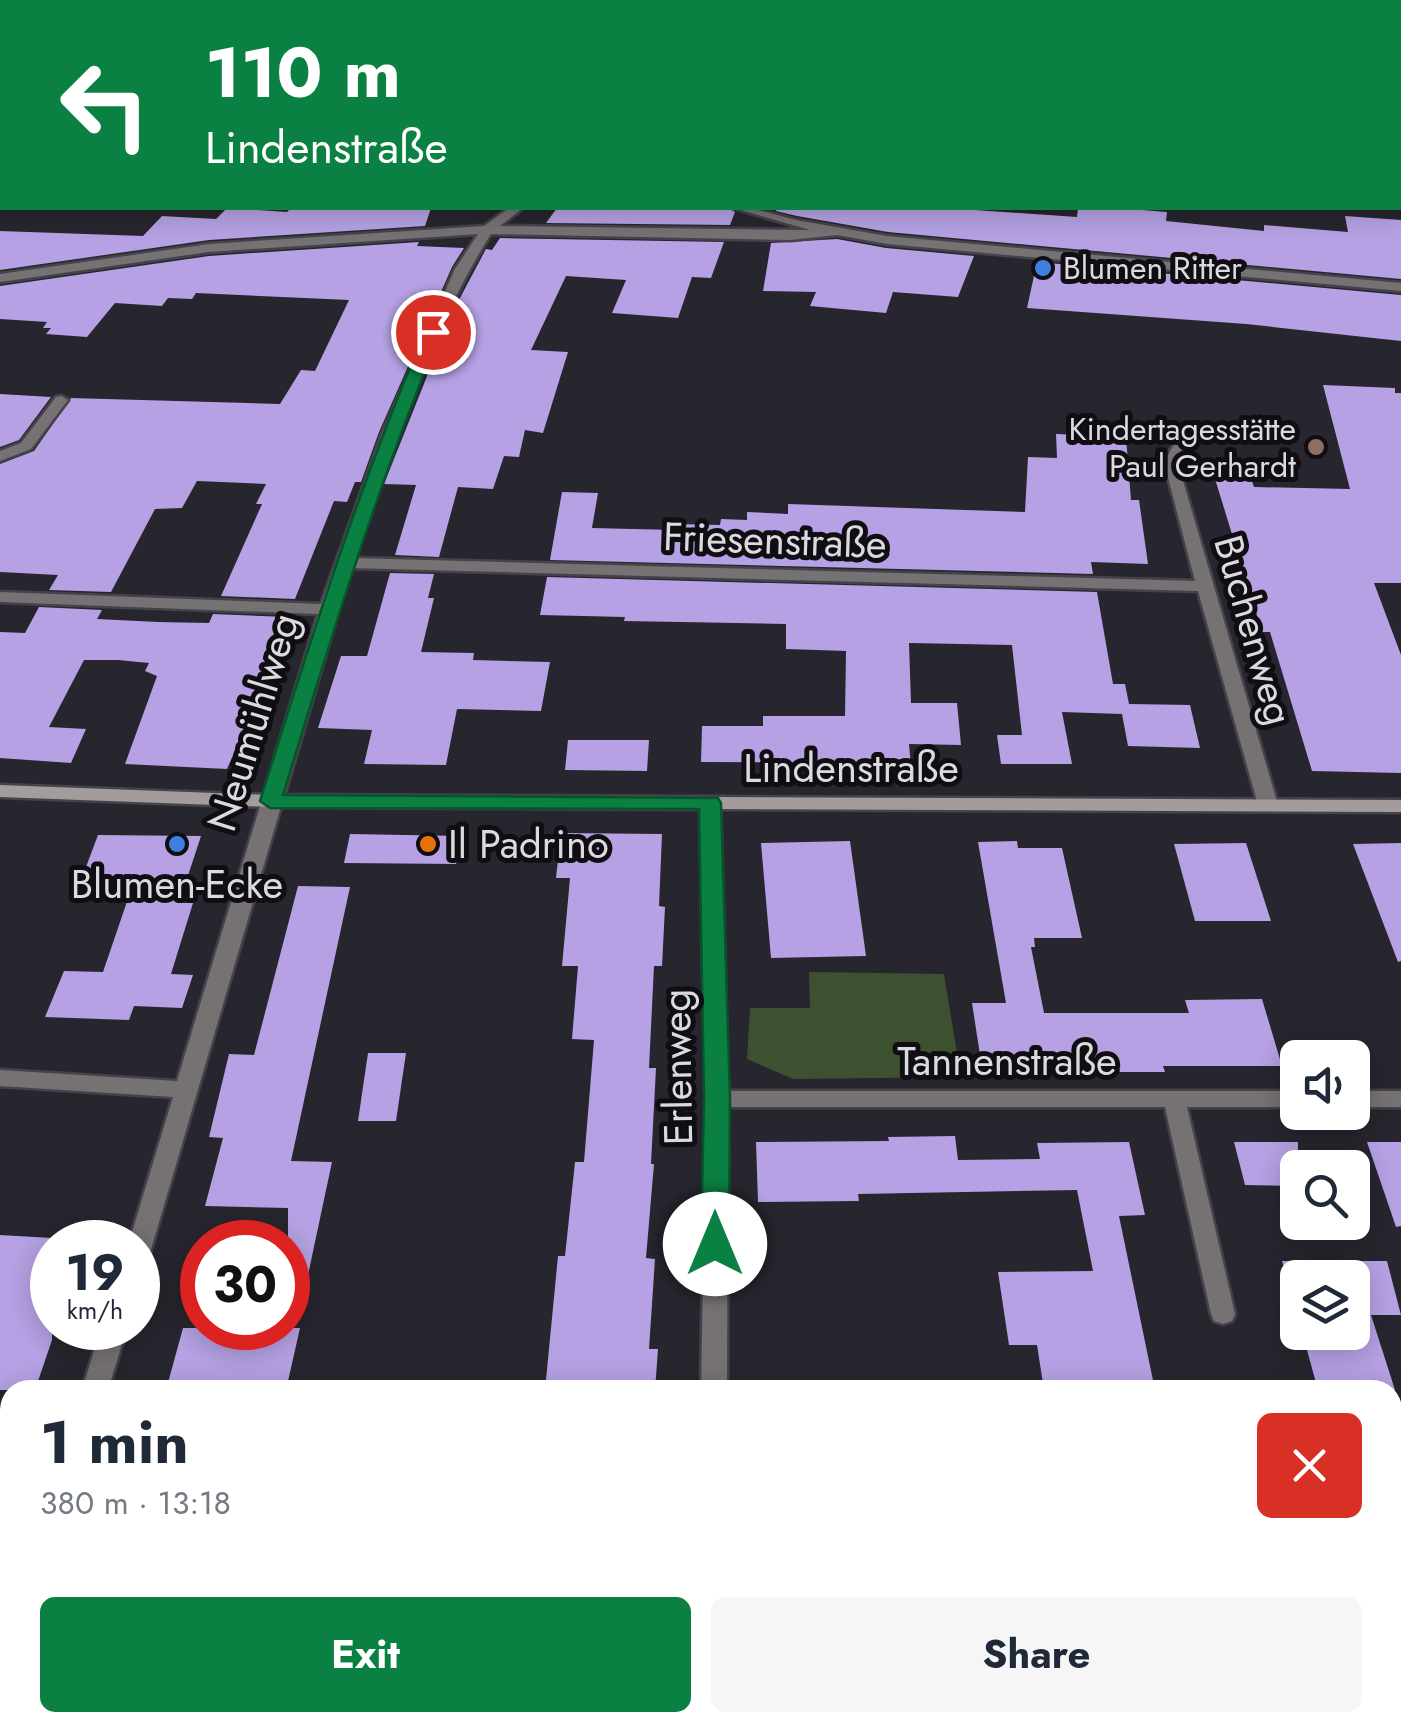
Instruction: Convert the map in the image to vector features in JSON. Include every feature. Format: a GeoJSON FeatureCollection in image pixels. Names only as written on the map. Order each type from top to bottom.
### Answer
{"type":"FeatureCollection","features":[{"type":"Feature","properties":{"kind":"main road","name":"Lindenstraße"},"geometry":{"type":"LineString","coordinates":[[0,791],[270,801],[1401,806]]}},
{"type":"Feature","properties":{"kind":"street"},"geometry":{"type":"LineString","coordinates":[[487,230],[514,210]]}},
{"type":"Feature","properties":{"kind":"street"},"geometry":{"type":"LineString","coordinates":[[747,210],[836,232],[1084,260],[1401,286]]}},
{"type":"Feature","properties":{"kind":"street"},"geometry":{"type":"LineString","coordinates":[[0,278],[209,248],[487,230],[791,236],[836,232]]}},
{"type":"Feature","properties":{"kind":"street","name":"Neumühlweg"},"geometry":{"type":"LineString","coordinates":[[148,1220],[328,609],[390,434],[462,269],[487,230]]}},
{"type":"Feature","properties":{"kind":"street"},"geometry":{"type":"LineString","coordinates":[[0,456],[26,446],[60,400]]}},
{"type":"Feature","properties":{"kind":"street","name":"Buchenweg"},"geometry":{"type":"LineString","coordinates":[[1202,428],[1177,447],[1171,462],[1268,805]]}},
{"type":"Feature","properties":{"kind":"street","name":"Friesenstraße"},"geometry":{"type":"LineString","coordinates":[[344,563],[1204,586]]}},
{"type":"Feature","properties":{"kind":"street"},"geometry":{"type":"LineString","coordinates":[[0,596],[328,609]]}},
{"type":"Feature","properties":{"kind":"street","name":"Erlenweg"},"geometry":{"type":"LineString","coordinates":[[710,803],[717,1098],[714,1380]]}},
{"type":"Feature","properties":{"kind":"street"},"geometry":{"type":"LineString","coordinates":[[0,1078],[188,1090]]}},
{"type":"Feature","properties":{"kind":"street","name":"Tannenstraße"},"geometry":{"type":"LineString","coordinates":[[717,1098],[1280,1099]]}},
{"type":"Feature","properties":{"kind":"street"},"geometry":{"type":"LineString","coordinates":[[1174,1098],[1223,1314]]}},
{"type":"Feature","properties":{"kind":"street"},"geometry":{"type":"LineString","coordinates":[[1370,1099],[1401,1100]]}},
{"type":"Feature","properties":{"kind":"street"},"geometry":{"type":"LineString","coordinates":[[98,1380],[107,1350]]}},
{"type":"Feature","properties":{"kind":"green space"},"geometry":{"type":"Polygon","coordinates":[[[809,972],[944,974],[961,1077],[793,1079],[747,1059],[750,1008],[810,1008],[809,972]]]}},
{"type":"Feature","properties":{"kind":"building"},"geometry":{"type":"Polygon","coordinates":[[[225,210],[430,210],[425,226],[209,240],[0,270],[0,231],[143,236],[162,216],[216,219],[225,210]]]}},
{"type":"Feature","properties":{"kind":"building"},"geometry":{"type":"Polygon","coordinates":[[[556,210],[735,212],[730,225],[546,223],[556,210]]]}},
{"type":"Feature","properties":{"kind":"building"},"geometry":{"type":"Polygon","coordinates":[[[975,210],[1077,217],[1078,210],[1142,210],[1167,212],[1166,221],[1264,231],[1264,225],[1348,232],[1345,216],[1401,220],[1401,279],[888,232],[776,211],[975,210]]]}},
{"type":"Feature","properties":{"kind":"building"},"geometry":{"type":"Polygon","coordinates":[[[500,238],[724,242],[711,278],[692,277],[678,318],[612,313],[626,280],[566,276],[531,350],[568,352],[543,433],[525,430],[519,457],[504,456],[493,489],[458,487],[439,557],[395,555],[416,485],[384,484],[453,311],[486,249],[492,250],[500,238]]]}},
{"type":"Feature","properties":{"kind":"building"},"geometry":{"type":"Polygon","coordinates":[[[837,239],[974,256],[958,297],[893,292],[886,313],[810,306],[816,292],[763,291],[771,243],[837,239]]]}},
{"type":"Feature","properties":{"kind":"building"},"geometry":{"type":"Polygon","coordinates":[[[419,242],[417,246],[464,248],[379,432],[361,482],[355,482],[347,502],[334,501],[295,599],[221,596],[262,504],[256,504],[266,484],[197,481],[182,508],[155,509],[111,592],[49,590],[58,575],[0,572],[0,464],[34,451],[71,398],[280,404],[301,370],[315,371],[349,300],[196,293],[192,299],[168,298],[162,306],[115,303],[87,337],[46,334],[51,328],[43,328],[47,322],[0,319],[0,286],[209,256],[419,242]]]}},
{"type":"Feature","properties":{"kind":"building"},"geometry":{"type":"Polygon","coordinates":[[[1037,262],[1401,295],[1401,341],[1246,324],[1027,308],[1037,262]]]}},
{"type":"Feature","properties":{"kind":"building"},"geometry":{"type":"Polygon","coordinates":[[[1323,385],[1395,388],[1395,393],[1401,393],[1401,583],[1374,583],[1401,655],[1401,773],[1312,771],[1270,632],[1262,632],[1212,469],[1248,470],[1254,487],[1350,489],[1323,385]]]}},
{"type":"Feature","properties":{"kind":"building"},"geometry":{"type":"Polygon","coordinates":[[[0,394],[51,397],[19,440],[0,447],[0,394]]]}},
{"type":"Feature","properties":{"kind":"building"},"geometry":{"type":"Polygon","coordinates":[[[1056,434],[1126,437],[1131,500],[1139,500],[1148,564],[1091,562],[1093,574],[550,560],[562,492],[598,493],[592,528],[674,530],[675,524],[720,525],[721,519],[747,520],[747,512],[788,514],[788,504],[1025,512],[1028,457],[1057,458],[1056,434]]]}},
{"type":"Feature","properties":{"kind":"building"},"geometry":{"type":"Polygon","coordinates":[[[390,573],[434,574],[428,598],[434,598],[421,652],[474,653],[473,660],[550,662],[541,711],[457,709],[446,765],[364,764],[372,730],[318,728],[341,656],[367,656],[390,573]]]}},
{"type":"Feature","properties":{"kind":"building"},"geometry":{"type":"Polygon","coordinates":[[[547,577],[1097,592],[1113,684],[1125,684],[1129,704],[1190,705],[1200,748],[1128,746],[1122,714],[1062,712],[1072,764],[1001,764],[997,735],[1022,735],[1012,645],[909,643],[911,703],[957,703],[961,745],[909,744],[911,767],[874,763],[701,762],[702,726],[763,726],[763,716],[845,716],[846,651],[786,649],[786,624],[540,615],[547,577]]]}},
{"type":"Feature","properties":{"kind":"building"},"geometry":{"type":"Polygon","coordinates":[[[39,607],[102,610],[97,619],[158,622],[209,623],[213,614],[288,617],[278,643],[282,643],[227,769],[125,764],[157,676],[145,671],[149,663],[118,660],[84,660],[49,727],[86,729],[71,763],[0,758],[0,632],[25,633],[39,607]]]}},
{"type":"Feature","properties":{"kind":"building"},"geometry":{"type":"Polygon","coordinates":[[[568,740],[649,740],[647,771],[565,770],[568,740]]]}},
{"type":"Feature","properties":{"kind":"building"},"geometry":{"type":"Polygon","coordinates":[[[561,833],[662,834],[659,906],[665,907],[662,966],[654,966],[649,1068],[656,1068],[654,1164],[646,1258],[655,1259],[649,1349],[658,1349],[656,1380],[546,1380],[558,1256],[565,1256],[575,1162],[584,1162],[594,1040],[572,1039],[578,966],[562,966],[570,878],[556,878],[561,833]]]}},
{"type":"Feature","properties":{"kind":"building"},"geometry":{"type":"Polygon","coordinates":[[[350,834],[461,836],[456,864],[344,863],[350,834]]]}},
{"type":"Feature","properties":{"kind":"building"},"geometry":{"type":"Polygon","coordinates":[[[98,835],[201,836],[179,903],[193,903],[171,974],[193,975],[182,1008],[134,1006],[129,1020],[45,1017],[64,971],[103,972],[133,884],[80,883],[98,835]]]}},
{"type":"Feature","properties":{"kind":"building"},"geometry":{"type":"Polygon","coordinates":[[[850,841],[866,956],[771,958],[761,843],[850,841]]]}},
{"type":"Feature","properties":{"kind":"building"},"geometry":{"type":"Polygon","coordinates":[[[1017,841],[1018,848],[1062,848],[1082,938],[1034,938],[1035,947],[1031,947],[1044,1013],[1189,1013],[1185,1000],[1262,999],[1280,1066],[1163,1066],[1165,1072],[1095,1072],[1094,1067],[982,1068],[972,1003],[1006,1003],[978,842],[1017,841]]]}},
{"type":"Feature","properties":{"kind":"building"},"geometry":{"type":"Polygon","coordinates":[[[1246,843],[1271,921],[1195,921],[1174,844],[1246,843]]]}},
{"type":"Feature","properties":{"kind":"building"},"geometry":{"type":"Polygon","coordinates":[[[1401,843],[1401,961],[1398,962],[1353,844],[1401,843]]]}},
{"type":"Feature","properties":{"kind":"building"},"geometry":{"type":"Polygon","coordinates":[[[298,886],[350,887],[291,1161],[332,1162],[310,1266],[310,1220],[288,1220],[288,1208],[205,1206],[223,1138],[209,1137],[229,1054],[254,1055],[298,886]]]}},
{"type":"Feature","properties":{"kind":"building"},"geometry":{"type":"Polygon","coordinates":[[[368,1053],[406,1053],[396,1121],[358,1121],[368,1053]]]}},
{"type":"Feature","properties":{"kind":"building"},"geometry":{"type":"Polygon","coordinates":[[[955,1136],[958,1160],[1040,1159],[1037,1143],[1129,1142],[1145,1215],[1119,1216],[1153,1380],[1042,1380],[1037,1345],[1009,1345],[998,1272],[1093,1271],[1077,1190],[858,1194],[859,1201],[758,1202],[756,1142],[889,1141],[888,1137],[955,1136]]]}},
{"type":"Feature","properties":{"kind":"building"},"geometry":{"type":"Polygon","coordinates":[[[1234,1142],[1298,1142],[1298,1150],[1280,1150],[1280,1186],[1245,1185],[1234,1142]]]}},
{"type":"Feature","properties":{"kind":"building"},"geometry":{"type":"Polygon","coordinates":[[[1367,1142],[1401,1142],[1401,1226],[1396,1227],[1367,1142]]]}},
{"type":"Feature","properties":{"kind":"building"},"geometry":{"type":"Polygon","coordinates":[[[0,1235],[30,1237],[30,1350],[49,1350],[38,1380],[0,1380],[0,1235]]]}},
{"type":"Feature","properties":{"kind":"building"},"geometry":{"type":"Polygon","coordinates":[[[1370,1261],[1387,1261],[1401,1315],[1371,1315],[1392,1380],[1315,1380],[1307,1350],[1370,1350],[1370,1261]]]}},
{"type":"Feature","properties":{"kind":"building"},"geometry":{"type":"Polygon","coordinates":[[[180,1339],[180,1350],[295,1350],[288,1380],[169,1380],[180,1339]]]}},
{"type":"Feature","properties":{"kind":"place","name":"Blumen Ritter"},"geometry":{"type":"Point","coordinates":[1043,268]}},
{"type":"Feature","properties":{"kind":"place","name":"Kindertagesstätte Paul Gerhardt"},"geometry":{"type":"Point","coordinates":[1316,447]}},
{"type":"Feature","properties":{"kind":"place","name":"Blumen-Ecke"},"geometry":{"type":"Point","coordinates":[177,844]}},
{"type":"Feature","properties":{"kind":"place","name":"Il Padrino"},"geometry":{"type":"Point","coordinates":[428,844]}},
{"type":"Feature","properties":{"kind":"route"},"geometry":{"type":"LineString","coordinates":[[433,332],[390,434],[328,609],[270,801],[710,803],[717,1098],[715,1244]]}}]}
